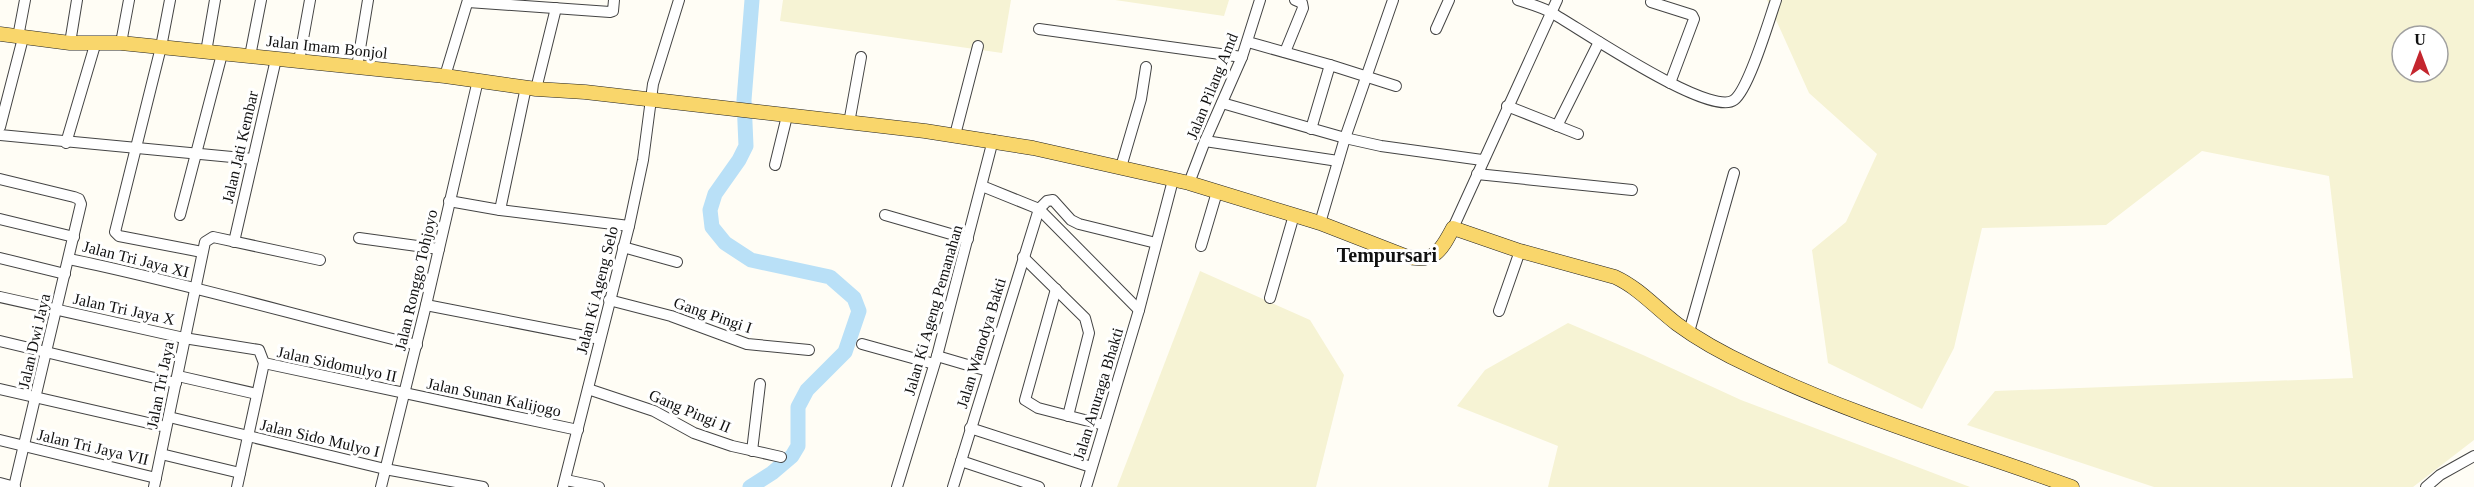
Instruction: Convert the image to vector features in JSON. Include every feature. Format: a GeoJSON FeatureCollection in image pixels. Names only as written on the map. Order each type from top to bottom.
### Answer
{"type":"FeatureCollection","features":[{"type":"Feature","properties":{"kind":"main road","name":"Jalan Imam Bonjol"},"geometry":{"type":"LineString","coordinates":[[0,34],[94,45],[121,43],[445,76],[531,88],[650,99],[993,140],[1190,183],[1320,223],[1405,256],[1420,259],[1438,252],[1453,228]]}},
{"type":"Feature","properties":{"kind":"main road"},"geometry":{"type":"LineString","coordinates":[[1453,228],[1520,251],[1598,271],[1621,280],[1689,332],[1752,367],[1853,410],[2072,487]]}},
{"type":"Feature","properties":{"kind":"street"},"geometry":{"type":"LineString","coordinates":[[0,127],[21,37],[25,0]]}},
{"type":"Feature","properties":{"kind":"street"},"geometry":{"type":"LineString","coordinates":[[70,43],[77,0]]}},
{"type":"Feature","properties":{"kind":"street"},"geometry":{"type":"LineString","coordinates":[[121,43],[129,0]]}},
{"type":"Feature","properties":{"kind":"street"},"geometry":{"type":"LineString","coordinates":[[170,0],[137,149],[115,232],[119,236],[202,252],[205,242],[211,238],[320,260]]}},
{"type":"Feature","properties":{"kind":"street"},"geometry":{"type":"LineString","coordinates":[[206,52],[215,0]]}},
{"type":"Feature","properties":{"kind":"street"},"geometry":{"type":"LineString","coordinates":[[250,56],[261,0]]}},
{"type":"Feature","properties":{"kind":"street"},"geometry":{"type":"LineString","coordinates":[[299,61],[310,0]]}},
{"type":"Feature","properties":{"kind":"street"},"geometry":{"type":"LineString","coordinates":[[357,67],[368,0]]}},
{"type":"Feature","properties":{"kind":"street"},"geometry":{"type":"LineString","coordinates":[[445,76],[468,1],[612,11],[614,0]]}},
{"type":"Feature","properties":{"kind":"street","name":"Jalan Ki Ageng Selo"},"geometry":{"type":"LineString","coordinates":[[565,483],[629,226],[643,160],[650,99],[679,0]]}},
{"type":"Feature","properties":{"kind":"street","name":"Jalan Pilang Amd"},"geometry":{"type":"LineString","coordinates":[[1190,183],[1205,141],[1248,42],[1260,0]]}},
{"type":"Feature","properties":{"kind":"street"},"geometry":{"type":"LineString","coordinates":[[1285,52],[1303,8],[1302,3],[1295,0]]}},
{"type":"Feature","properties":{"kind":"street"},"geometry":{"type":"LineString","coordinates":[[1320,223],[1345,138],[1393,0]]}},
{"type":"Feature","properties":{"kind":"street"},"geometry":{"type":"LineString","coordinates":[[1436,29],[1449,0]]}},
{"type":"Feature","properties":{"kind":"street"},"geometry":{"type":"LineString","coordinates":[[1518,0],[1550,12],[1637,66],[1719,102],[1732,101],[1739,94],[1758,53],[1776,0]]}},
{"type":"Feature","properties":{"kind":"street"},"geometry":{"type":"LineString","coordinates":[[1453,228],[1482,160],[1557,0]]}},
{"type":"Feature","properties":{"kind":"street"},"geometry":{"type":"LineString","coordinates":[[1651,2],[1692,15],[1694,19],[1670,82]]}},
{"type":"Feature","properties":{"kind":"street"},"geometry":{"type":"LineString","coordinates":[[500,210],[531,88],[556,8]]}},
{"type":"Feature","properties":{"kind":"street"},"geometry":{"type":"LineString","coordinates":[[1039,29],[1242,57]]}},
{"type":"Feature","properties":{"kind":"street"},"geometry":{"type":"LineString","coordinates":[[1248,42],[1368,75],[1396,86]]}},
{"type":"Feature","properties":{"kind":"street"},"geometry":{"type":"LineString","coordinates":[[1557,126],[1599,42]]}},
{"type":"Feature","properties":{"kind":"street"},"geometry":{"type":"LineString","coordinates":[[66,143],[94,45]]}},
{"type":"Feature","properties":{"kind":"street"},"geometry":{"type":"LineString","coordinates":[[954,135],[978,46]]}},
{"type":"Feature","properties":{"kind":"street"},"geometry":{"type":"LineString","coordinates":[[180,214],[222,54]]}},
{"type":"Feature","properties":{"kind":"street"},"geometry":{"type":"LineString","coordinates":[[849,123],[861,57]]}},
{"type":"Feature","properties":{"kind":"street","name":"Jalan Jati Kembar"},"geometry":{"type":"LineString","coordinates":[[234,242],[276,59]]}},
{"type":"Feature","properties":{"kind":"street"},"geometry":{"type":"LineString","coordinates":[[1311,129],[1330,65]]}},
{"type":"Feature","properties":{"kind":"street"},"geometry":{"type":"LineString","coordinates":[[1121,167],[1141,99],[1146,67]]}},
{"type":"Feature","properties":{"kind":"street","name":"Jalan Ronggo Tohjoyo"},"geometry":{"type":"LineString","coordinates":[[381,487],[417,345],[478,80]]}},
{"type":"Feature","properties":{"kind":"street"},"geometry":{"type":"LineString","coordinates":[[1222,103],[1311,129],[1381,146],[1482,160]]}},
{"type":"Feature","properties":{"kind":"street"},"geometry":{"type":"LineString","coordinates":[[1507,106],[1578,134]]}},
{"type":"Feature","properties":{"kind":"street"},"geometry":{"type":"LineString","coordinates":[[775,165],[787,117]]}},
{"type":"Feature","properties":{"kind":"street"},"geometry":{"type":"LineString","coordinates":[[0,135],[253,159]]}},
{"type":"Feature","properties":{"kind":"street","name":"Jalan Ki Ageng Pemanahan"},"geometry":{"type":"LineString","coordinates":[[897,487],[936,360],[993,140]]}},
{"type":"Feature","properties":{"kind":"street"},"geometry":{"type":"LineString","coordinates":[[1205,141],[1338,160]]}},
{"type":"Feature","properties":{"kind":"street"},"geometry":{"type":"LineString","coordinates":[[1689,332],[1734,172]]}},
{"type":"Feature","properties":{"kind":"street"},"geometry":{"type":"LineString","coordinates":[[1477,174],[1632,190]]}},
{"type":"Feature","properties":{"kind":"street","name":"Jalan Dwi Jaya"},"geometry":{"type":"LineString","coordinates":[[0,178],[74,196],[80,201],[81,210],[14,487]]}},
{"type":"Feature","properties":{"kind":"street","name":"Jalan Anuraga Bhakti"},"geometry":{"type":"LineString","coordinates":[[1086,487],[1139,310],[1173,180]]}},
{"type":"Feature","properties":{"kind":"street"},"geometry":{"type":"LineString","coordinates":[[982,186],[1039,209],[1139,310]]}},
{"type":"Feature","properties":{"kind":"street"},"geometry":{"type":"LineString","coordinates":[[1201,246],[1217,192]]}},
{"type":"Feature","properties":{"kind":"street"},"geometry":{"type":"LineString","coordinates":[[1039,209],[1047,201],[1053,200],[1071,220],[1079,224],[1156,243]]}},
{"type":"Feature","properties":{"kind":"street"},"geometry":{"type":"LineString","coordinates":[[449,201],[500,210],[629,226]]}},
{"type":"Feature","properties":{"kind":"street","name":"Jalan Wanodya Bakti"},"geometry":{"type":"LineString","coordinates":[[952,487],[1039,209]]}},
{"type":"Feature","properties":{"kind":"street"},"geometry":{"type":"LineString","coordinates":[[885,215],[968,239]]}},
{"type":"Feature","properties":{"kind":"street"},"geometry":{"type":"LineString","coordinates":[[1270,298],[1294,215]]}},
{"type":"Feature","properties":{"kind":"street"},"geometry":{"type":"LineString","coordinates":[[0,219],[74,237]]}},
{"type":"Feature","properties":{"kind":"street"},"geometry":{"type":"LineString","coordinates":[[359,238],[439,249]]}},
{"type":"Feature","properties":{"kind":"street"},"geometry":{"type":"LineString","coordinates":[[623,247],[677,262]]}},
{"type":"Feature","properties":{"kind":"street"},"geometry":{"type":"LineString","coordinates":[[1499,311],[1520,251]]}},
{"type":"Feature","properties":{"kind":"street","name":"Jalan Tri Jaya"},"geometry":{"type":"LineString","coordinates":[[155,482],[202,252]]}},
{"type":"Feature","properties":{"kind":"street"},"geometry":{"type":"LineString","coordinates":[[1023,257],[1085,318],[1089,328],[1068,416]]}},
{"type":"Feature","properties":{"kind":"street"},"geometry":{"type":"LineString","coordinates":[[0,258],[65,273]]}},
{"type":"Feature","properties":{"kind":"street","name":"Jalan Tri Jaya XI"},"geometry":{"type":"LineString","coordinates":[[69,259],[159,278],[417,345]]}},
{"type":"Feature","properties":{"kind":"street"},"geometry":{"type":"LineString","coordinates":[[1056,288],[1025,398],[1031,405],[1104,425]]}},
{"type":"Feature","properties":{"kind":"street","name":"Jalan Tri Jaya X"},"geometry":{"type":"LineString","coordinates":[[0,297],[184,338],[257,349],[261,352],[264,363]]}},
{"type":"Feature","properties":{"kind":"street","name":"Gang Pingi I"},"geometry":{"type":"LineString","coordinates":[[609,300],[671,316],[747,344],[808,350]]}},
{"type":"Feature","properties":{"kind":"street"},"geometry":{"type":"LineString","coordinates":[[426,305],[600,339]]}},
{"type":"Feature","properties":{"kind":"street"},"geometry":{"type":"LineString","coordinates":[[0,341],[177,380],[257,394]]}},
{"type":"Feature","properties":{"kind":"street"},"geometry":{"type":"LineString","coordinates":[[862,344],[988,371]]}},
{"type":"Feature","properties":{"kind":"street"},"geometry":{"type":"LineString","coordinates":[[237,487],[264,363]]}},
{"type":"Feature","properties":{"kind":"street","name":"Jalan Sidomulyo II"},"geometry":{"type":"LineString","coordinates":[[264,363],[404,394]]}},
{"type":"Feature","properties":{"kind":"street"},"geometry":{"type":"LineString","coordinates":[[752,451],[760,384]]}},
{"type":"Feature","properties":{"kind":"street","name":"Jalan Sido Mulyo I"},"geometry":{"type":"LineString","coordinates":[[0,389],[36,398],[248,437],[385,469],[483,487]]}},
{"type":"Feature","properties":{"kind":"street","name":"Gang Pingi II"},"geometry":{"type":"LineString","coordinates":[[588,389],[645,407],[694,433],[752,451],[781,457]]}},
{"type":"Feature","properties":{"kind":"street","name":"Jalan Sunan Kalijogo"},"geometry":{"type":"LineString","coordinates":[[404,394],[578,430]]}},
{"type":"Feature","properties":{"kind":"street"},"geometry":{"type":"LineString","coordinates":[[970,428],[1091,467]]}},
{"type":"Feature","properties":{"kind":"street","name":"Jalan Tri Jaya VII"},"geometry":{"type":"LineString","coordinates":[[0,440],[155,482]]}},
{"type":"Feature","properties":{"kind":"street"},"geometry":{"type":"LineString","coordinates":[[161,454],[240,473]]}},
{"type":"Feature","properties":{"kind":"street"},"geometry":{"type":"LineString","coordinates":[[2426,487],[2474,456]]}},
{"type":"Feature","properties":{"kind":"street"},"geometry":{"type":"LineString","coordinates":[[961,461],[1039,487]]}},
{"type":"Feature","properties":{"kind":"street"},"geometry":{"type":"LineString","coordinates":[[0,483],[14,487]]}},
{"type":"Feature","properties":{"kind":"street"},"geometry":{"type":"LineString","coordinates":[[565,483],[599,487]]}},
{"type":"Feature","properties":{"kind":"shaded area"},"geometry":{"type":"Polygon","coordinates":[[[783,0],[1011,0],[1002,53],[780,21],[783,0]]]}},
{"type":"Feature","properties":{"kind":"shaded area"},"geometry":{"type":"Polygon","coordinates":[[[1115,0],[1229,0],[1224,16],[1115,0]]]}},
{"type":"Feature","properties":{"kind":"shaded area"},"geometry":{"type":"Polygon","coordinates":[[[1767,0],[2474,0],[2474,440],[2413,487],[2154,487],[1967,425],[1995,391],[2353,378],[2329,176],[2202,151],[2106,225],[1982,228],[1954,348],[1922,409],[1828,363],[1812,250],[1846,222],[1877,154],[1809,93],[1767,0]]]}},
{"type":"Feature","properties":{"kind":"shaded area"},"geometry":{"type":"Polygon","coordinates":[[[1200,271],[1310,320],[1344,375],[1316,487],[1117,487],[1200,271]]]}},
{"type":"Feature","properties":{"kind":"shaded area"},"geometry":{"type":"Polygon","coordinates":[[[1568,323],[1741,400],[1970,487],[1548,487],[1558,446],[1457,406],[1485,370],[1568,323]]]}},
{"type":"Feature","properties":{"kind":"waterway"},"geometry":{"type":"LineString","coordinates":[[750,487],[772,473],[792,456],[798,446],[798,407],[807,390],[845,352],[859,311],[854,298],[830,277],[751,260],[725,243],[712,227],[710,210],[715,194],[746,146],[744,100],[752,0]]}},
{"type":"Feature","properties":{"kind":"district","name":"Tempursari"},"geometry":{"type":"Point","coordinates":[1387,255]}}]}
